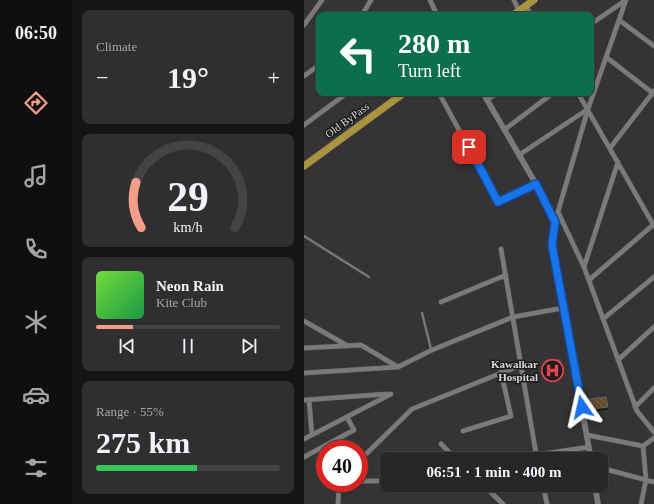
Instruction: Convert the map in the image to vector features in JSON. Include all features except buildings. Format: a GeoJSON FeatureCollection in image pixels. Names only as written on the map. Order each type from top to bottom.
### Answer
{"type":"FeatureCollection","features":[{"type":"Feature","properties":{"kind":"main road"},"geometry":{"type":"LineString","coordinates":[[517,12],[534,0]]}},
{"type":"Feature","properties":{"kind":"main road","name":"Old ByPass"},"geometry":{"type":"LineString","coordinates":[[304,166],[400,96]]}},
{"type":"Feature","properties":{"kind":"street"},"geometry":{"type":"LineString","coordinates":[[304,25],[322,0]]}},
{"type":"Feature","properties":{"kind":"street"},"geometry":{"type":"LineString","coordinates":[[364,12],[371,0]]}},
{"type":"Feature","properties":{"kind":"street"},"geometry":{"type":"LineString","coordinates":[[430,0],[436,12]]}},
{"type":"Feature","properties":{"kind":"street"},"geometry":{"type":"LineString","coordinates":[[514,0],[519,10]]}},
{"type":"Feature","properties":{"kind":"street"},"geometry":{"type":"LineString","coordinates":[[594,92],[626,0]]}},
{"type":"Feature","properties":{"kind":"street"},"geometry":{"type":"LineString","coordinates":[[594,22],[626,0]]}},
{"type":"Feature","properties":{"kind":"street"},"geometry":{"type":"LineString","coordinates":[[526,6],[529,12]]}},
{"type":"Feature","properties":{"kind":"street"},"geometry":{"type":"LineString","coordinates":[[619,20],[654,46]]}},
{"type":"Feature","properties":{"kind":"street"},"geometry":{"type":"LineString","coordinates":[[606,57],[654,93],[610,148]]}},
{"type":"Feature","properties":{"kind":"street"},"geometry":{"type":"LineString","coordinates":[[304,76],[316,67]]}},
{"type":"Feature","properties":{"kind":"street"},"geometry":{"type":"LineString","coordinates":[[304,125],[343,96]]}},
{"type":"Feature","properties":{"kind":"street"},"geometry":{"type":"LineString","coordinates":[[441,96],[498,202],[536,184]]}},
{"type":"Feature","properties":{"kind":"street"},"geometry":{"type":"LineString","coordinates":[[484,96],[536,184],[555,222]]}},
{"type":"Feature","properties":{"kind":"street"},"geometry":{"type":"LineString","coordinates":[[487,100],[493,96]]}},
{"type":"Feature","properties":{"kind":"street"},"geometry":{"type":"LineString","coordinates":[[504,130],[549,96]]}},
{"type":"Feature","properties":{"kind":"street"},"geometry":{"type":"LineString","coordinates":[[580,96],[654,226],[589,280]]}},
{"type":"Feature","properties":{"kind":"street"},"geometry":{"type":"LineString","coordinates":[[590,452],[552,245],[555,222],[592,96]]}},
{"type":"Feature","properties":{"kind":"street"},"geometry":{"type":"LineString","coordinates":[[519,155],[588,109]]}},
{"type":"Feature","properties":{"kind":"street"},"geometry":{"type":"LineString","coordinates":[[584,267],[618,162]]}},
{"type":"Feature","properties":{"kind":"street"},"geometry":{"type":"LineString","coordinates":[[558,212],[584,267],[635,407],[654,432]]}},
{"type":"Feature","properties":{"kind":"street"},"geometry":{"type":"LineString","coordinates":[[501,249],[535,452]]}},
{"type":"Feature","properties":{"kind":"street"},"geometry":{"type":"LineString","coordinates":[[441,302],[506,275]]}},
{"type":"Feature","properties":{"kind":"street"},"geometry":{"type":"LineString","coordinates":[[603,319],[654,277]]}},
{"type":"Feature","properties":{"kind":"street"},"geometry":{"type":"LineString","coordinates":[[304,373],[398,367],[432,350],[512,317],[563,308]]}},
{"type":"Feature","properties":{"kind":"street"},"geometry":{"type":"LineString","coordinates":[[304,321],[348,346]]}},
{"type":"Feature","properties":{"kind":"street"},"geometry":{"type":"LineString","coordinates":[[618,360],[654,327]]}},
{"type":"Feature","properties":{"kind":"street"},"geometry":{"type":"LineString","coordinates":[[304,348],[361,345],[398,367]]}},
{"type":"Feature","properties":{"kind":"street"},"geometry":{"type":"LineString","coordinates":[[368,452],[412,409],[521,365]]}},
{"type":"Feature","properties":{"kind":"street"},"geometry":{"type":"LineString","coordinates":[[463,431],[511,416],[501,372]]}},
{"type":"Feature","properties":{"kind":"street"},"geometry":{"type":"LineString","coordinates":[[635,407],[654,388]]}},
{"type":"Feature","properties":{"kind":"street"},"geometry":{"type":"LineString","coordinates":[[304,439],[312,435],[347,417],[391,394],[307,400],[312,435]]}},
{"type":"Feature","properties":{"kind":"street"},"geometry":{"type":"LineString","coordinates":[[304,457],[354,430],[347,417]]}},
{"type":"Feature","properties":{"kind":"street"},"geometry":{"type":"LineString","coordinates":[[587,435],[643,446],[654,438]]}},
{"type":"Feature","properties":{"kind":"street"},"geometry":{"type":"LineString","coordinates":[[441,444],[449,452]]}},
{"type":"Feature","properties":{"kind":"street"},"geometry":{"type":"LineString","coordinates":[[641,504],[646,480],[643,446]]}},
{"type":"Feature","properties":{"kind":"street"},"geometry":{"type":"LineString","coordinates":[[562,452],[589,447]]}},
{"type":"Feature","properties":{"kind":"street"},"geometry":{"type":"LineString","coordinates":[[608,470],[654,482]]}},
{"type":"Feature","properties":{"kind":"street"},"geometry":{"type":"LineString","coordinates":[[368,481],[380,481]]}},
{"type":"Feature","properties":{"kind":"street"},"geometry":{"type":"LineString","coordinates":[[338,504],[339,492]]}},
{"type":"Feature","properties":{"kind":"street"},"geometry":{"type":"LineString","coordinates":[[490,492],[502,504]]}},
{"type":"Feature","properties":{"kind":"street"},"geometry":{"type":"LineString","coordinates":[[544,492],[547,504]]}},
{"type":"Feature","properties":{"kind":"street"},"geometry":{"type":"LineString","coordinates":[[596,492],[598,504]]}},
{"type":"Feature","properties":{"kind":"lane"},"geometry":{"type":"LineString","coordinates":[[304,236],[369,277]]}},
{"type":"Feature","properties":{"kind":"lane"},"geometry":{"type":"LineString","coordinates":[[422,313],[432,350]]}},
{"type":"Feature","properties":{"kind":"place","name":"Kawalkar Hospital"},"geometry":{"type":"Point","coordinates":[553,370]}},
{"type":"Feature","properties":{"kind":"route"},"geometry":{"type":"LineString","coordinates":[[469,147],[498,202],[536,184],[555,222],[552,245],[582,407]]}}]}
